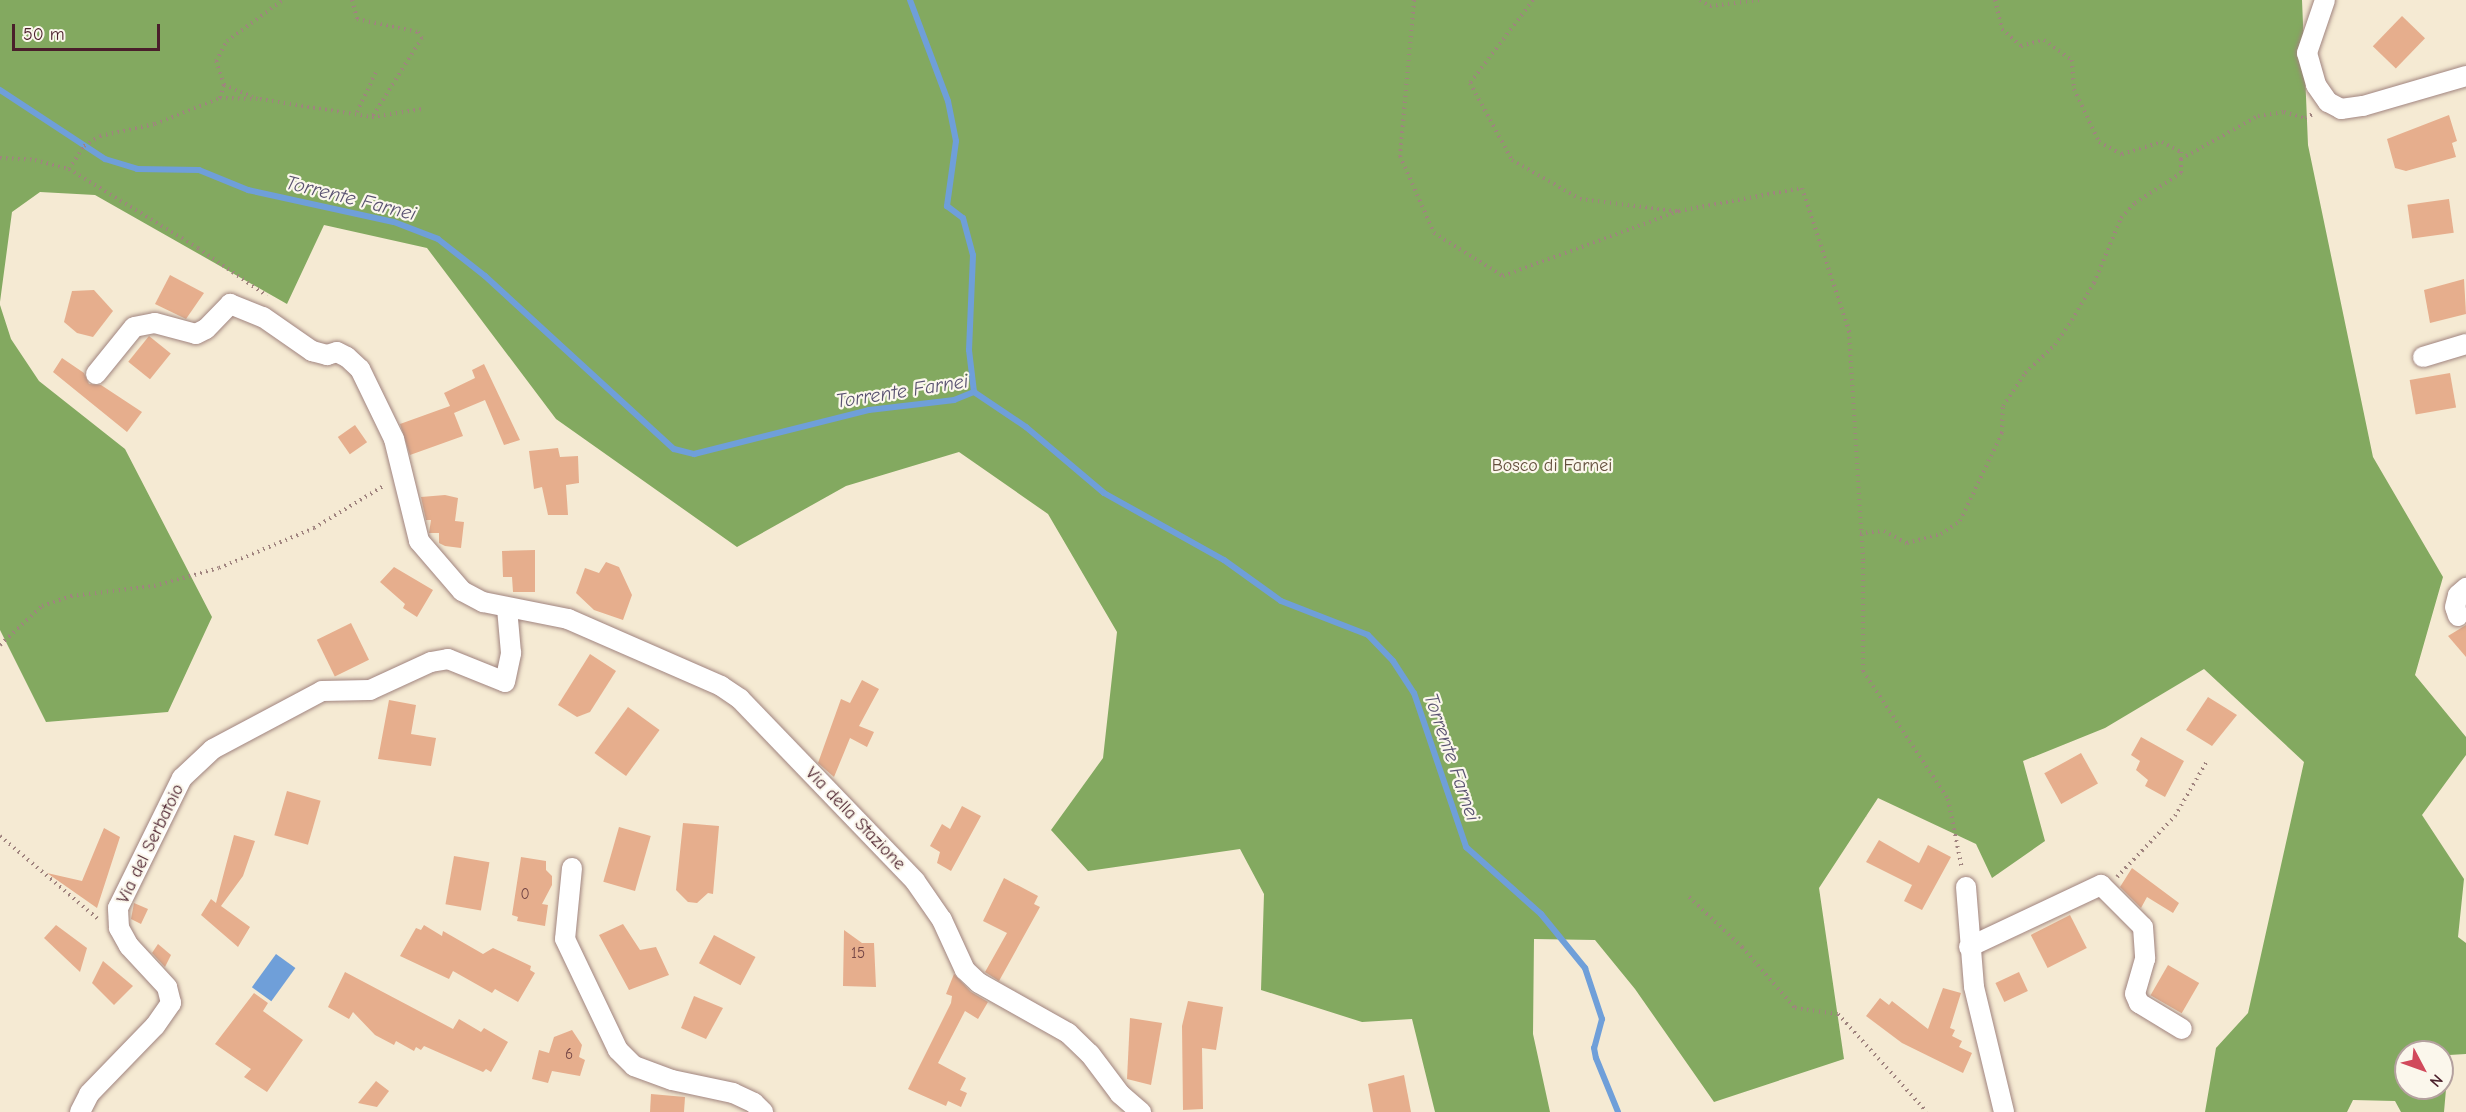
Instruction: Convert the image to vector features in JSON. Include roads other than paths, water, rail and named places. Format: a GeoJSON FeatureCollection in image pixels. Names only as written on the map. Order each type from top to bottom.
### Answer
{"type":"FeatureCollection","features":[{"type":"Feature","properties":{"kind":"street"},"geometry":{"type":"LineString","coordinates":[[2325,0],[2307,53],[2309,67],[2316,85],[2335,105],[2342,109],[2363,106],[2466,76]]}},
{"type":"Feature","properties":{"kind":"street","name":"Via della Stazione"},"geometry":{"type":"LineString","coordinates":[[96,374],[134,327],[155,323],[196,334],[206,329],[230,304],[242,306],[312,351],[327,355],[337,352],[360,369],[394,439],[419,540],[462,591],[507,608],[568,619],[721,686],[740,699],[915,881],[942,920],[965,970],[999,995],[1068,1033],[1090,1054],[1120,1094],[1141,1112]]}},
{"type":"Feature","properties":{"kind":"street"},"geometry":{"type":"LineString","coordinates":[[2423,357],[2466,344]]}},
{"type":"Feature","properties":{"kind":"street"},"geometry":{"type":"LineString","coordinates":[[2458,616],[2456,601],[2466,588]]}},
{"type":"Feature","properties":{"kind":"street","name":"Via del Serbatoio"},"geometry":{"type":"LineString","coordinates":[[80,1112],[89,1094],[156,1026],[171,1003],[167,987],[129,946],[119,928],[120,899],[182,778],[213,749],[254,724],[322,691],[370,690],[431,662],[448,659],[505,682],[511,653],[507,608]]}},
{"type":"Feature","properties":{"kind":"street"},"geometry":{"type":"LineString","coordinates":[[572,868],[565,939],[618,1050],[642,1070],[733,1093],[754,1102],[763,1112]]}},
{"type":"Feature","properties":{"kind":"street"},"geometry":{"type":"LineString","coordinates":[[1969,946],[2101,885],[2143,927],[2145,959],[2135,994],[2139,1003],[2182,1029]]}},
{"type":"Feature","properties":{"kind":"street"},"geometry":{"type":"LineString","coordinates":[[1966,887],[1969,946],[1991,1067],[2004,1112]]}},
{"type":"Feature","properties":{"kind":"water"},"geometry":{"type":"Polygon","coordinates":[[[276,954],[295,968],[271,1001],[252,987],[276,954]]]}},
{"type":"Feature","properties":{"kind":"waterway"},"geometry":{"type":"LineString","coordinates":[[910,0],[948,101],[956,141],[947,206],[963,218],[973,255],[969,350],[974,392]]}},
{"type":"Feature","properties":{"kind":"waterway","name":"Torrente Farnei"},"geometry":{"type":"LineString","coordinates":[[0,90],[105,159],[137,169],[199,170],[248,190],[394,222],[438,239],[485,276],[674,449],[694,454],[869,410],[954,400],[974,392],[1026,427],[1104,493],[1224,560],[1281,601],[1368,635],[1393,661],[1414,693],[1466,847],[1541,914],[1585,968],[1602,1019],[1594,1048],[1596,1058],[1618,1112]]}},
{"type":"Feature","properties":{"kind":"park label","name":"Bosco di Farnei"},"geometry":{"type":"Point","coordinates":[1552,466]}}]}
